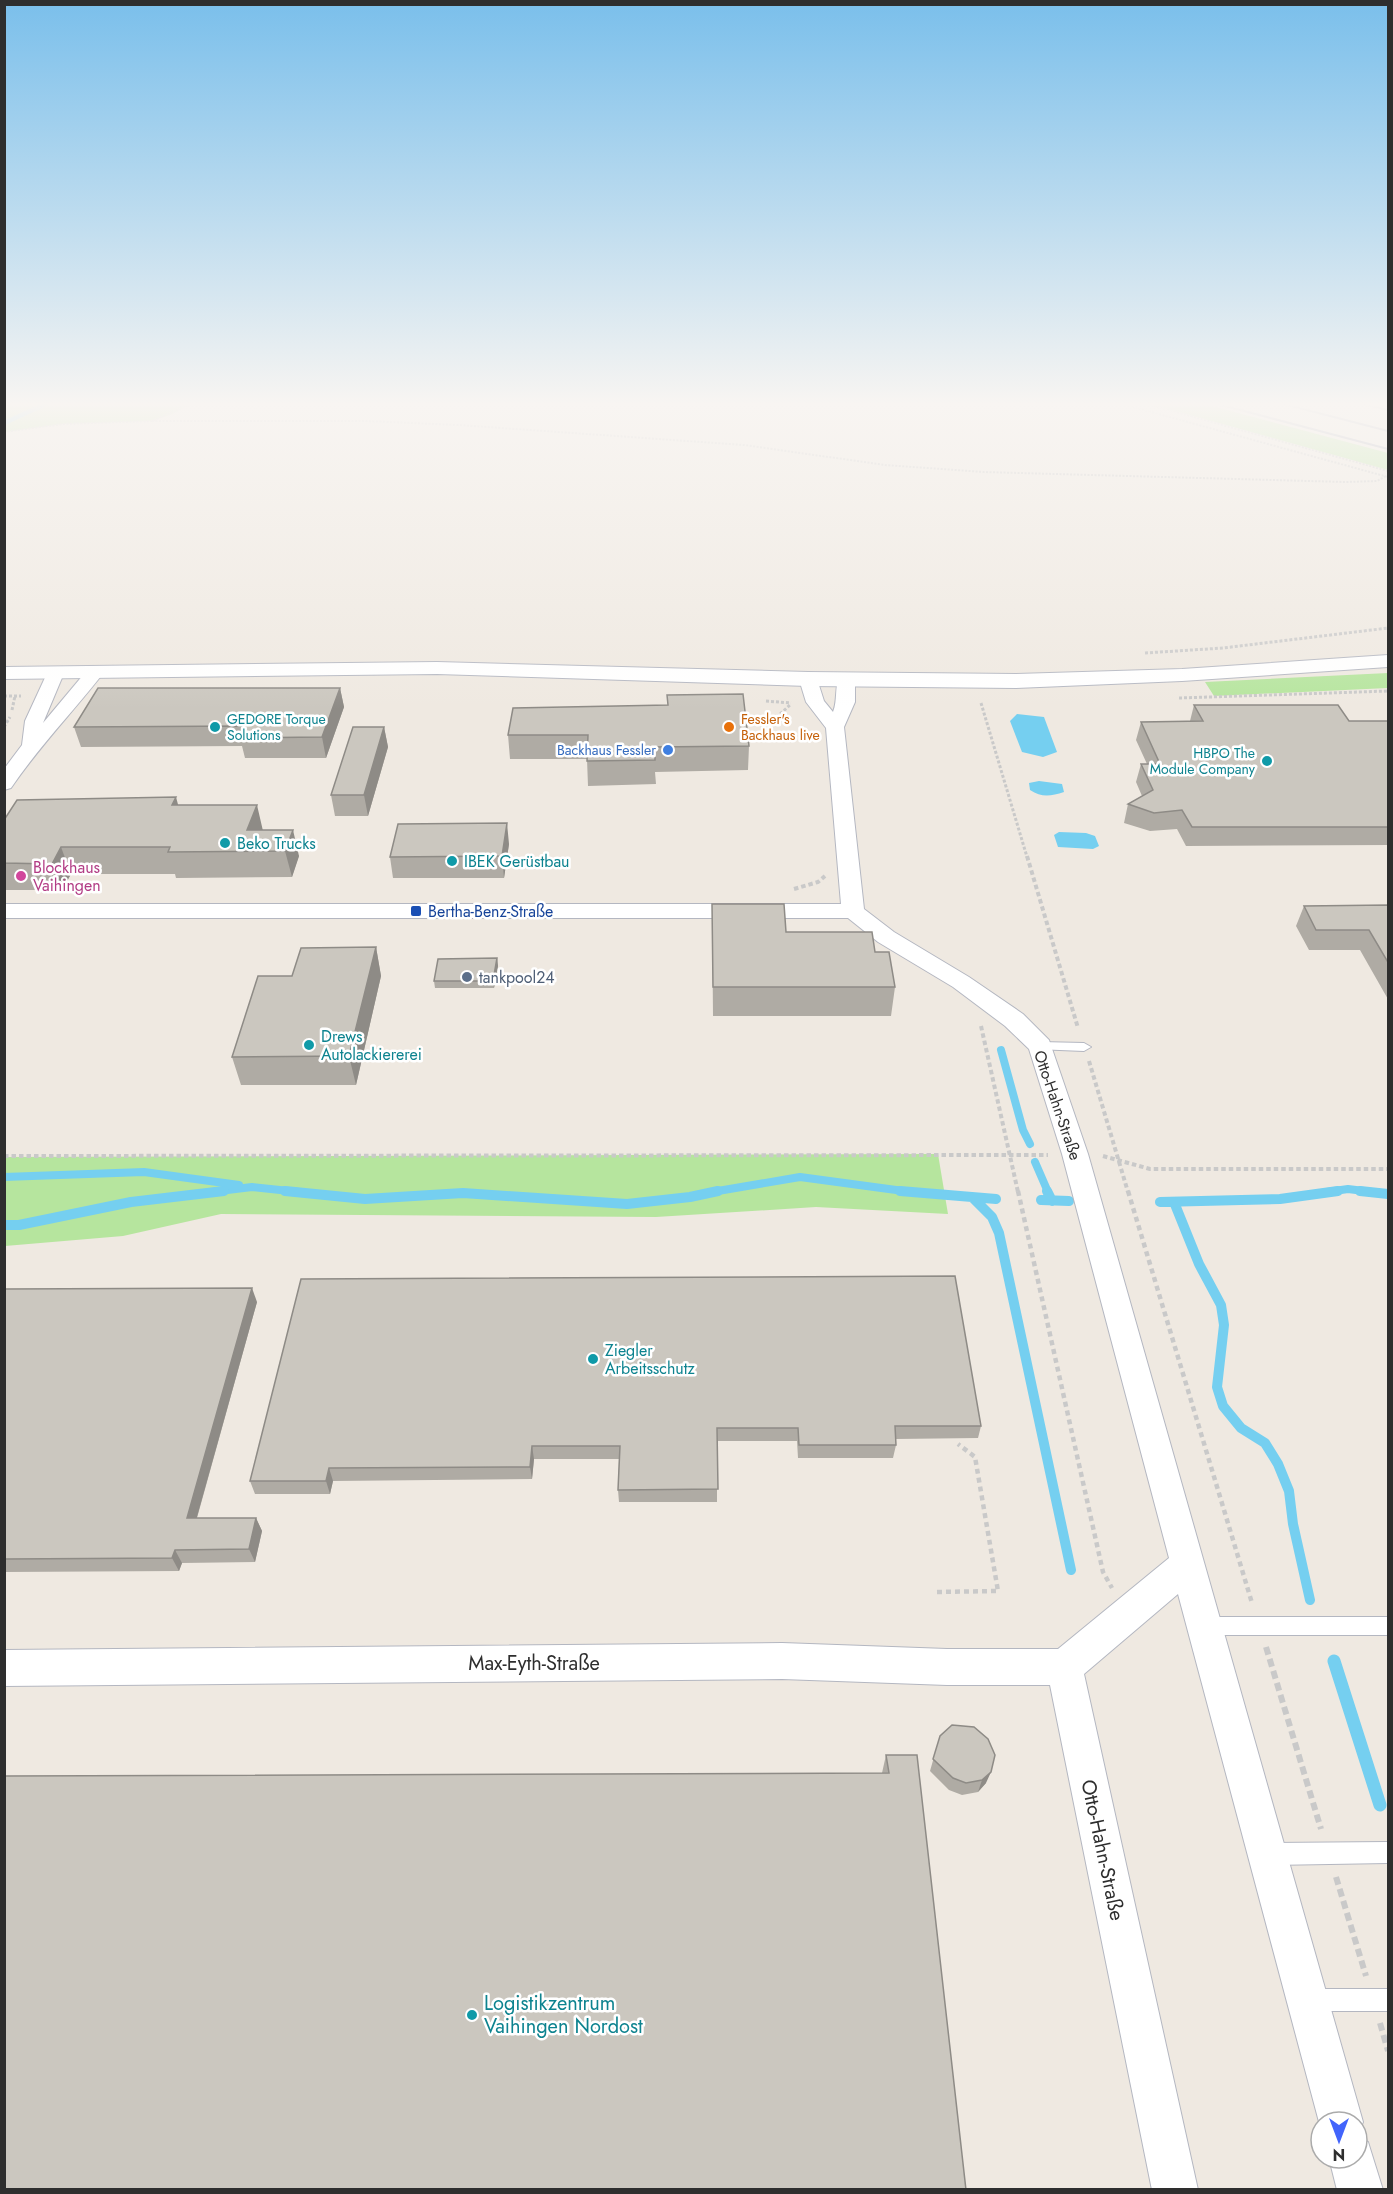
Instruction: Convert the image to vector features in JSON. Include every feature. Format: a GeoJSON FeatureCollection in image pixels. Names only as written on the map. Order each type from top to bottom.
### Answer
{"type":"FeatureCollection","features":[{"type":"Feature","properties":{"kind":"street"},"geometry":{"type":"LineString","coordinates":[[4,673],[426,668],[807,680],[1089,679],[1303,668],[1389,661]]}},
{"type":"Feature","properties":{"kind":"street"},"geometry":{"type":"LineString","coordinates":[[4,784],[31,745],[58,718],[95,672]]}},
{"type":"Feature","properties":{"kind":"street"},"geometry":{"type":"LineString","coordinates":[[31,745],[34,721],[55,673]]}},
{"type":"Feature","properties":{"kind":"street"},"geometry":{"type":"LineString","coordinates":[[4,910],[853,911],[834,727],[815,702],[807,680]]}},
{"type":"Feature","properties":{"kind":"street"},"geometry":{"type":"LineString","coordinates":[[834,727],[846,702],[846,680]]}},
{"type":"Feature","properties":{"kind":"street","name":"Otto-Hahn-Straße"},"geometry":{"type":"LineString","coordinates":[[853,911],[886,937],[961,982],[1014,1020],[1040,1046],[1076,1154],[1338,2110]]}},
{"type":"Feature","properties":{"kind":"street"},"geometry":{"type":"LineString","coordinates":[[1064,1666],[1188,1565]]}},
{"type":"Feature","properties":{"kind":"street","name":"Max-Eyth-Straße"},"geometry":{"type":"LineString","coordinates":[[4,1668],[782,1661],[947,1666],[1064,1666]]}},
{"type":"Feature","properties":{"kind":"street","name":"Otto-Hahn-Straße"},"geometry":{"type":"LineString","coordinates":[[1064,1666],[1175,2190]]}},
{"type":"Feature","properties":{"kind":"street"},"geometry":{"type":"LineString","coordinates":[[1355,2170],[1360,2190]]}},
{"type":"Feature","properties":{"kind":"lane"},"geometry":{"type":"LineString","coordinates":[[1040,1046],[1084,1047]]}},
{"type":"Feature","properties":{"kind":"lane"},"geometry":{"type":"LineString","coordinates":[[1204,1626],[1389,1626]]}},
{"type":"Feature","properties":{"kind":"lane"},"geometry":{"type":"LineString","coordinates":[[1268,1854],[1389,1853]]}},
{"type":"Feature","properties":{"kind":"lane"},"geometry":{"type":"LineString","coordinates":[[1307,2000],[1381,2000]]}},
{"type":"Feature","properties":{"kind":"path"},"geometry":{"type":"LineString","coordinates":[[1296,640],[1389,628]]}},
{"type":"Feature","properties":{"kind":"path"},"geometry":{"type":"LineString","coordinates":[[4,696],[45,695]]}},
{"type":"Feature","properties":{"kind":"path"},"geometry":{"type":"LineString","coordinates":[[762,701],[791,704],[815,702]]}},
{"type":"Feature","properties":{"kind":"path"},"geometry":{"type":"LineString","coordinates":[[981,703],[1012,814],[1329,1853],[1381,2000],[1389,2051]]}},
{"type":"Feature","properties":{"kind":"path"},"geometry":{"type":"LineString","coordinates":[[791,704],[798,712]]}},
{"type":"Feature","properties":{"kind":"path"},"geometry":{"type":"LineString","coordinates":[[742,720],[750,717],[777,717],[791,704]]}},
{"type":"Feature","properties":{"kind":"path"},"geometry":{"type":"LineString","coordinates":[[788,911],[787,891],[818,882],[826,876],[826,868]]}},
{"type":"Feature","properties":{"kind":"path"},"geometry":{"type":"LineString","coordinates":[[980,1018],[1008,1156],[1103,1572],[1126,1615]]}},
{"type":"Feature","properties":{"kind":"path"},"geometry":{"type":"LineString","coordinates":[[4,1156],[1008,1156],[1076,1154],[1104,1156],[1150,1169],[1389,1169]]}},
{"type":"Feature","properties":{"kind":"path"},"geometry":{"type":"LineString","coordinates":[[937,1592],[998,1591],[975,1457],[958,1444]]}},
{"type":"Feature","properties":{"kind":"green space"},"geometry":{"type":"Polygon","coordinates":[[[1388,673],[1388,688],[1214,696],[1205,682],[1388,673]]]}},
{"type":"Feature","properties":{"kind":"green space"},"geometry":{"type":"Polygon","coordinates":[[[938,1154],[948,1214],[816,1207],[656,1217],[221,1214],[123,1236],[5,1246],[5,1157],[938,1154]]]}},
{"type":"Feature","properties":{"kind":"water"},"geometry":{"type":"Polygon","coordinates":[[[1017,714],[1044,717],[1057,752],[1043,757],[1022,752],[1010,721],[1017,714]]]}},
{"type":"Feature","properties":{"kind":"water"},"geometry":{"type":"Polygon","coordinates":[[[1039,781],[1062,784],[1064,792],[1047,796],[1030,790],[1029,783],[1039,781]]]}},
{"type":"Feature","properties":{"kind":"water"},"geometry":{"type":"Polygon","coordinates":[[[1059,832],[1086,833],[1095,836],[1099,846],[1093,849],[1058,847],[1054,835],[1059,832]]]}},
{"type":"Feature","properties":{"kind":"building"},"geometry":{"type":"Polygon","coordinates":[[[98,688],[340,688],[322,737],[240,738],[245,726],[74,727],[98,688]]]}},
{"type":"Feature","properties":{"kind":"building"},"geometry":{"type":"Polygon","coordinates":[[[743,694],[749,746],[655,747],[655,760],[587,761],[588,735],[508,735],[513,708],[668,705],[667,695],[743,694]]]}},
{"type":"Feature","properties":{"kind":"building","name":"HBPO The Module Company"},"geometry":{"type":"Polygon","coordinates":[[[1194,705],[1338,705],[1349,721],[1389,721],[1389,827],[1192,827],[1182,810],[1154,813],[1128,804],[1153,790],[1141,764],[1160,764],[1141,722],[1203,721],[1194,705]]]}},
{"type":"Feature","properties":{"kind":"building"},"geometry":{"type":"Polygon","coordinates":[[[353,727],[384,727],[364,795],[331,795],[353,727]]]}},
{"type":"Feature","properties":{"kind":"building"},"geometry":{"type":"Polygon","coordinates":[[[176,797],[172,805],[257,805],[247,830],[293,830],[285,851],[168,852],[170,847],[61,847],[52,864],[4,863],[4,820],[17,800],[176,797]]]}},
{"type":"Feature","properties":{"kind":"building"},"geometry":{"type":"Polygon","coordinates":[[[507,823],[502,856],[390,857],[398,824],[507,823]]]}},
{"type":"Feature","properties":{"kind":"building"},"geometry":{"type":"Polygon","coordinates":[[[712,904],[784,904],[786,932],[872,932],[875,952],[889,952],[895,987],[713,987],[712,904]]]}},
{"type":"Feature","properties":{"kind":"building"},"geometry":{"type":"Polygon","coordinates":[[[1389,905],[1389,964],[1369,930],[1316,930],[1304,906],[1389,905]]]}},
{"type":"Feature","properties":{"kind":"building","name":"Drews Autolackiererei"},"geometry":{"type":"Polygon","coordinates":[[[376,947],[349,1056],[232,1057],[258,976],[292,976],[301,948],[376,947]]]}},
{"type":"Feature","properties":{"kind":"building","name":"tankpool24"},"geometry":{"type":"Polygon","coordinates":[[[497,958],[493,981],[434,981],[438,959],[497,958]]]}},
{"type":"Feature","properties":{"kind":"building","name":"Ziegler Arbeitsschutz"},"geometry":{"type":"Polygon","coordinates":[[[955,1276],[981,1426],[895,1426],[896,1445],[799,1445],[798,1428],[717,1428],[718,1489],[618,1490],[620,1446],[532,1446],[530,1467],[329,1468],[326,1481],[250,1481],[301,1279],[955,1276]]]}},
{"type":"Feature","properties":{"kind":"building"},"geometry":{"type":"Polygon","coordinates":[[[252,1288],[187,1518],[256,1518],[249,1549],[175,1550],[172,1558],[4,1559],[4,1289],[252,1288]]]}},
{"type":"Feature","properties":{"kind":"building"},"geometry":{"type":"Polygon","coordinates":[[[952,1725],[974,1727],[988,1739],[995,1755],[991,1772],[982,1780],[966,1783],[953,1778],[933,1759],[940,1736],[952,1725]]]}},
{"type":"Feature","properties":{"kind":"building","name":"Logistikzentrum Vaihingen Nordost"},"geometry":{"type":"Polygon","coordinates":[[[886,1755],[917,1755],[966,2190],[4,2190],[4,1776],[889,1773],[886,1755]]]}},
{"type":"Feature","properties":{"kind":"waterway"},"geometry":{"type":"LineString","coordinates":[[1001,1050],[1023,1130],[1030,1144]]}},
{"type":"Feature","properties":{"kind":"waterway"},"geometry":{"type":"LineString","coordinates":[[1035,1162],[1048,1192]]}},
{"type":"Feature","properties":{"kind":"waterway"},"geometry":{"type":"LineString","coordinates":[[4,1177],[144,1172],[239,1185]]}},
{"type":"Feature","properties":{"kind":"waterway"},"geometry":{"type":"LineString","coordinates":[[712,1192],[800,1177],[909,1192]]}},
{"type":"Feature","properties":{"kind":"waterway"},"geometry":{"type":"LineString","coordinates":[[211,1192],[252,1187],[299,1192]]}},
{"type":"Feature","properties":{"kind":"waterway"},"geometry":{"type":"LineString","coordinates":[[1327,1192],[1348,1189],[1372,1192]]}},
{"type":"Feature","properties":{"kind":"waterway"},"geometry":{"type":"LineString","coordinates":[[4,1225],[19,1225],[131,1202],[224,1191]]}},
{"type":"Feature","properties":{"kind":"waterway"},"geometry":{"type":"LineString","coordinates":[[285,1191],[365,1199],[463,1193],[627,1204],[690,1197],[718,1191]]}},
{"type":"Feature","properties":{"kind":"waterway"},"geometry":{"type":"LineString","coordinates":[[900,1191],[909,1192]]}},
{"type":"Feature","properties":{"kind":"waterway"},"geometry":{"type":"LineString","coordinates":[[1047,1191],[1052,1200]]}},
{"type":"Feature","properties":{"kind":"waterway"},"geometry":{"type":"LineString","coordinates":[[1160,1202],[1280,1199],[1338,1191]]}},
{"type":"Feature","properties":{"kind":"waterway"},"geometry":{"type":"LineString","coordinates":[[1360,1191],[1388,1194]]}},
{"type":"Feature","properties":{"kind":"waterway"},"geometry":{"type":"LineString","coordinates":[[909,1192],[996,1199]]}},
{"type":"Feature","properties":{"kind":"waterway"},"geometry":{"type":"LineString","coordinates":[[973,1198],[992,1217],[999,1233],[1071,1570]]}},
{"type":"Feature","properties":{"kind":"waterway"},"geometry":{"type":"LineString","coordinates":[[1041,1200],[1052,1200]]}},
{"type":"Feature","properties":{"kind":"waterway"},"geometry":{"type":"LineString","coordinates":[[1052,1200],[1069,1201]]}},
{"type":"Feature","properties":{"kind":"waterway"},"geometry":{"type":"LineString","coordinates":[[1174,1202],[1199,1264],[1221,1305],[1224,1325],[1217,1387],[1223,1406],[1241,1428],[1265,1443],[1278,1464],[1289,1491],[1293,1524],[1310,1600]]}},
{"type":"Feature","properties":{"kind":"waterway"},"geometry":{"type":"LineString","coordinates":[[1334,1661],[1380,1805]]}},
{"type":"Feature","properties":{"kind":"place","name":"GEDORE Torque Solutions"},"geometry":{"type":"Point","coordinates":[215,727]}},
{"type":"Feature","properties":{"kind":"place","name":"Fessler's Backhaus live"},"geometry":{"type":"Point","coordinates":[729,727]}},
{"type":"Feature","properties":{"kind":"place","name":"Backhaus Fessler"},"geometry":{"type":"Point","coordinates":[668,750]}},
{"type":"Feature","properties":{"kind":"place","name":"HBPO The Module Company"},"geometry":{"type":"Point","coordinates":[1267,761]}},
{"type":"Feature","properties":{"kind":"place","name":"Beko Trucks"},"geometry":{"type":"Point","coordinates":[225,843]}},
{"type":"Feature","properties":{"kind":"place","name":"IBEK Gerüstbau"},"geometry":{"type":"Point","coordinates":[452,861]}},
{"type":"Feature","properties":{"kind":"place","name":"Blockhaus Vaihingen"},"geometry":{"type":"Point","coordinates":[21,876]}},
{"type":"Feature","properties":{"kind":"place","name":"Bertha-Benz-Straße"},"geometry":{"type":"Point","coordinates":[416,911]}},
{"type":"Feature","properties":{"kind":"place","name":"tankpool24"},"geometry":{"type":"Point","coordinates":[467,977]}},
{"type":"Feature","properties":{"kind":"place","name":"Drews Autolackiererei"},"geometry":{"type":"Point","coordinates":[309,1045]}},
{"type":"Feature","properties":{"kind":"place","name":"Ziegler Arbeitsschutz"},"geometry":{"type":"Point","coordinates":[593,1359]}},
{"type":"Feature","properties":{"kind":"place","name":"Logistikzentrum Vaihingen Nordost"},"geometry":{"type":"Point","coordinates":[472,2015]}}]}
